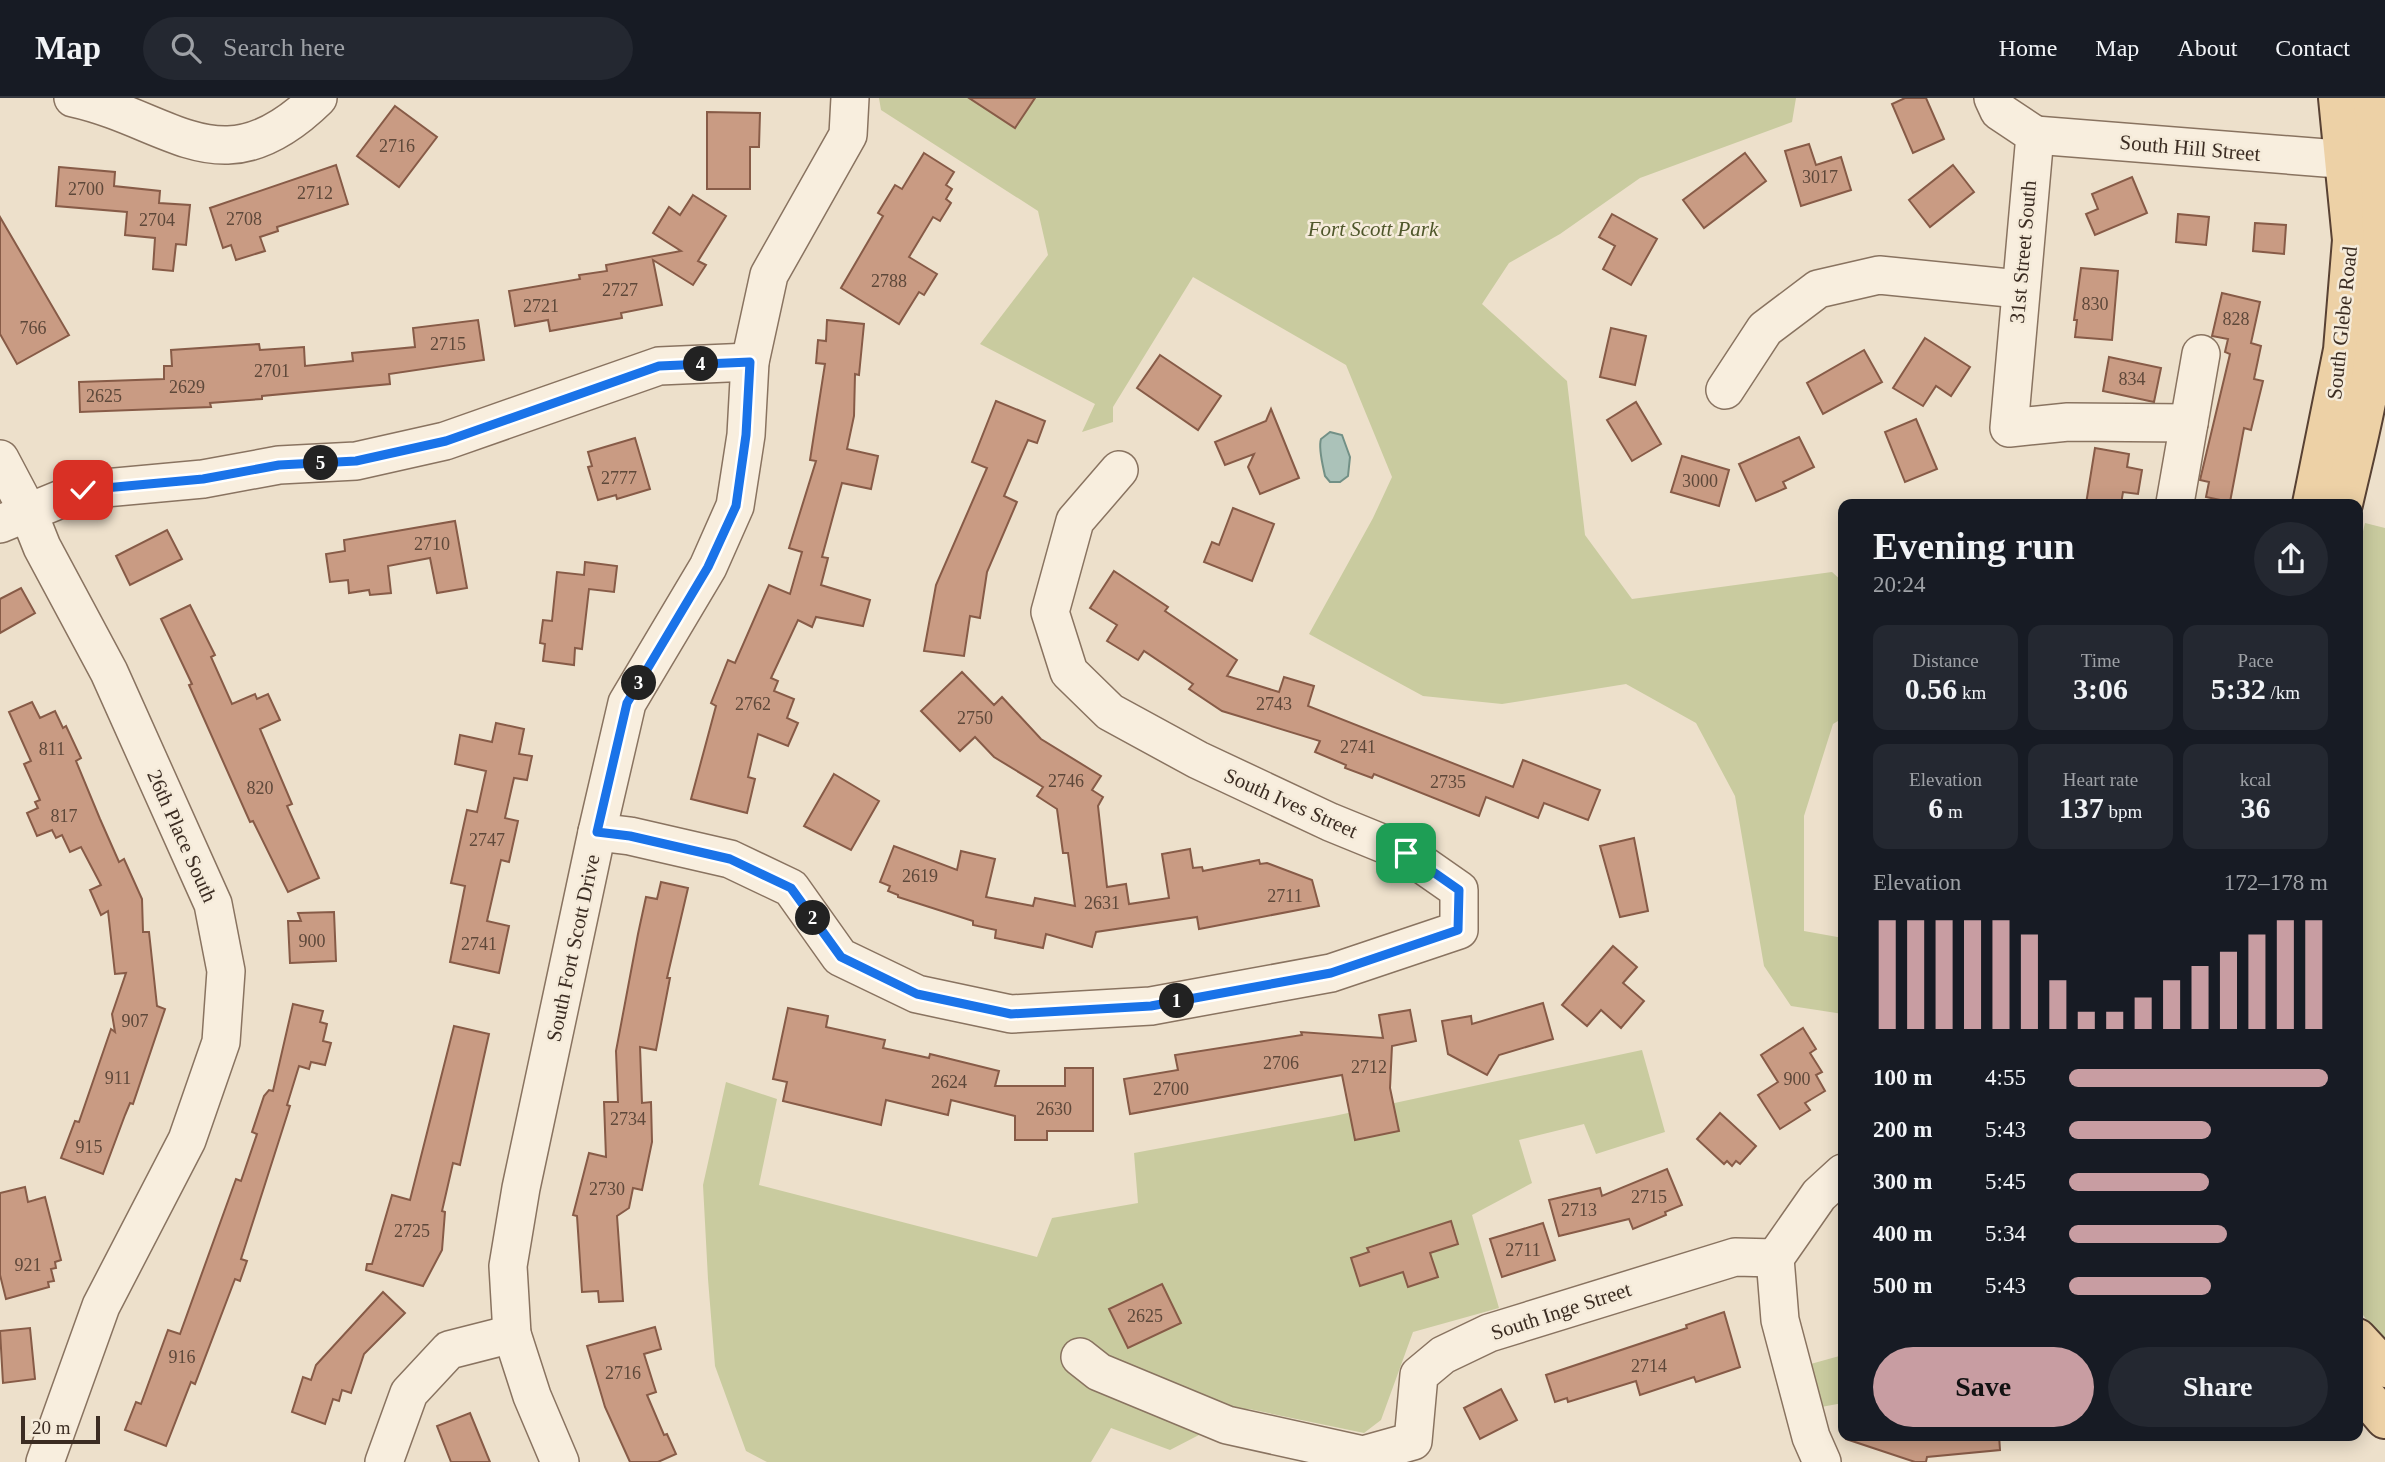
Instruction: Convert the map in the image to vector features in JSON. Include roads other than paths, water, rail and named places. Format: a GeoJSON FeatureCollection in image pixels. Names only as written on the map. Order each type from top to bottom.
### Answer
{"type":"FeatureCollection","features":[{"type":"Feature","properties":{"kind":"main road","name":"South Glebe Road"},"geometry":{"type":"LineString","coordinates":[[2338,98],[2383,218],[2374,358],[2344,499]]}},
{"type":"Feature","properties":{"kind":"main road","name":"South Glebe Road"},"geometry":{"type":"LineString","coordinates":[[2313,499],[2330,423],[2346,315],[2352,240],[2372,98]]}},
{"type":"Feature","properties":{"kind":"main road"},"geometry":{"type":"LineString","coordinates":[[2363,1344],[2385,1368]]}},
{"type":"Feature","properties":{"kind":"main road"},"geometry":{"type":"LineString","coordinates":[[2363,1393],[2385,1419]]}},
{"type":"Feature","properties":{"kind":"street"},"geometry":{"type":"LineString","coordinates":[[73,98],[102,104],[177,138],[215,146],[255,140],[284,128],[318,98]]}},
{"type":"Feature","properties":{"kind":"street","name":"South Fort Scott Drive"},"geometry":{"type":"LineString","coordinates":[[560,1462],[532,1396],[512,1334],[508,1266],[597,832],[627,703],[708,567],[736,506],[746,435],[750,362],[769,275],[848,135],[850,98]]}},
{"type":"Feature","properties":{"kind":"street"},"geometry":{"type":"LineString","coordinates":[[1993,98],[1999,111],[2035,135]]}},
{"type":"Feature","properties":{"kind":"street","name":"South Hill Street"},"geometry":{"type":"LineString","coordinates":[[2035,135],[2362,161]]}},
{"type":"Feature","properties":{"kind":"street","name":"31st Street South"},"geometry":{"type":"LineString","coordinates":[[2035,135],[2019,289],[2009,428],[2068,422],[2189,423]]}},
{"type":"Feature","properties":{"kind":"street"},"geometry":{"type":"LineString","coordinates":[[1725,390],[1765,329],[1818,289],[1880,275],[2019,289]]}},
{"type":"Feature","properties":{"kind":"street"},"geometry":{"type":"LineString","coordinates":[[2176,499],[2201,354]]}},
{"type":"Feature","properties":{"kind":"street"},"geometry":{"type":"LineString","coordinates":[[14,518],[83,490],[203,479],[279,465],[356,461],[446,441],[659,366],[750,362]]}},
{"type":"Feature","properties":{"kind":"street","name":"26th Place South"},"geometry":{"type":"LineString","coordinates":[[0,459],[14,518],[42,547],[109,672],[213,904],[226,971],[221,1042],[187,1140],[102,1306],[45,1462]]}},
{"type":"Feature","properties":{"kind":"street","name":"South Ives Street"},"geometry":{"type":"LineString","coordinates":[[597,832],[630,836],[730,859],[791,888],[841,957],[917,994],[1011,1014],[1151,1006],[1318,975],[1458,930],[1459,890],[1406,853],[1330,822],[1198,760],[1110,712],[1069,672],[1050,612],[1075,521],[1119,470]]}},
{"type":"Feature","properties":{"kind":"street"},"geometry":{"type":"LineString","coordinates":[[1822,1462],[1811,1437],[1780,1320],[1775,1258],[1819,1195],[1838,1178]]}},
{"type":"Feature","properties":{"kind":"street","name":"South Inge Street"},"geometry":{"type":"LineString","coordinates":[[1080,1357],[1099,1372],[1227,1425],[1363,1455],[1413,1441],[1419,1375],[1443,1355],[1489,1333],[1735,1257],[1775,1258]]}},
{"type":"Feature","properties":{"kind":"street"},"geometry":{"type":"LineString","coordinates":[[384,1462],[409,1393],[449,1350],[512,1334]]}},
{"type":"Feature","properties":{"kind":"park label","name":"Fort Scott Park"},"geometry":{"type":"Point","coordinates":[1373,229]}}]}
